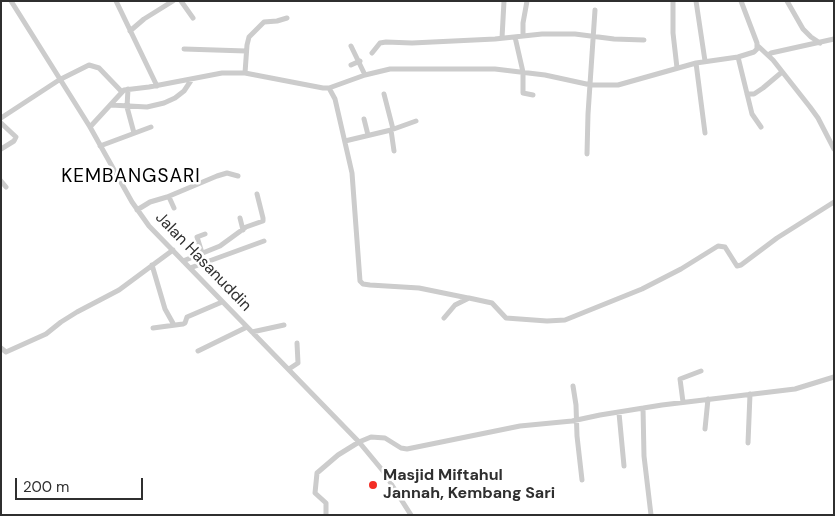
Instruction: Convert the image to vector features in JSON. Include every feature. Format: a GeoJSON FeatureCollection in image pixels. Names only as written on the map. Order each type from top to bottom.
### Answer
{"type":"FeatureCollection","features":[{"type":"Feature","properties":{"kind":"street","name":"Jalan Hasanuddin"},"geometry":{"type":"LineString","coordinates":[[11,1],[90,127],[137,210],[149,226],[359,442],[383,471],[411,515]]}},
{"type":"Feature","properties":{"kind":"street"},"geometry":{"type":"LineString","coordinates":[[116,1],[157,86]]}},
{"type":"Feature","properties":{"kind":"street"},"geometry":{"type":"LineString","coordinates":[[130,31],[144,19],[173,1]]}},
{"type":"Feature","properties":{"kind":"street"},"geometry":{"type":"LineString","coordinates":[[181,1],[193,18]]}},
{"type":"Feature","properties":{"kind":"street"},"geometry":{"type":"LineString","coordinates":[[502,38],[504,1]]}},
{"type":"Feature","properties":{"kind":"street"},"geometry":{"type":"LineString","coordinates":[[523,35],[527,1]]}},
{"type":"Feature","properties":{"kind":"street"},"geometry":{"type":"LineString","coordinates":[[673,1],[673,32],[677,68]]}},
{"type":"Feature","properties":{"kind":"street"},"geometry":{"type":"LineString","coordinates":[[696,1],[705,61]]}},
{"type":"Feature","properties":{"kind":"street"},"geometry":{"type":"LineString","coordinates":[[742,1],[758,46],[768,55],[818,118],[834,149]]}},
{"type":"Feature","properties":{"kind":"street"},"geometry":{"type":"LineString","coordinates":[[787,1],[803,29],[820,43]]}},
{"type":"Feature","properties":{"kind":"street"},"geometry":{"type":"LineString","coordinates":[[588,154],[592,36],[596,10]]}},
{"type":"Feature","properties":{"kind":"street"},"geometry":{"type":"LineString","coordinates":[[245,73],[248,40],[264,22],[287,18]]}},
{"type":"Feature","properties":{"kind":"street"},"geometry":{"type":"LineString","coordinates":[[372,53],[380,43],[386,42],[412,43],[523,35],[575,34],[614,39],[644,40]]}},
{"type":"Feature","properties":{"kind":"street"},"geometry":{"type":"LineString","coordinates":[[514,37],[523,72],[523,94],[533,95]]}},
{"type":"Feature","properties":{"kind":"street"},"geometry":{"type":"LineString","coordinates":[[768,55],[774,52],[834,39]]}},
{"type":"Feature","properties":{"kind":"street"},"geometry":{"type":"LineString","coordinates":[[351,46],[365,75]]}},
{"type":"Feature","properties":{"kind":"street"},"geometry":{"type":"LineString","coordinates":[[90,127],[122,92],[128,89],[157,86],[222,73],[245,73],[313,88],[330,88],[365,75],[390,69],[495,69],[523,72],[590,85],[618,85],[696,62],[754,52],[758,46]]}},
{"type":"Feature","properties":{"kind":"street"},"geometry":{"type":"LineString","coordinates":[[184,49],[246,51]]}},
{"type":"Feature","properties":{"kind":"street"},"geometry":{"type":"LineString","coordinates":[[738,56],[752,114],[761,127]]}},
{"type":"Feature","properties":{"kind":"street"},"geometry":{"type":"LineString","coordinates":[[351,65],[360,62]]}},
{"type":"Feature","properties":{"kind":"street"},"geometry":{"type":"LineString","coordinates":[[696,62],[705,133]]}},
{"type":"Feature","properties":{"kind":"street"},"geometry":{"type":"LineString","coordinates":[[1,118],[59,80],[83,67],[91,65],[99,68],[122,92]]}},
{"type":"Feature","properties":{"kind":"street"},"geometry":{"type":"LineString","coordinates":[[747,94],[754,94],[782,72]]}},
{"type":"Feature","properties":{"kind":"street"},"geometry":{"type":"LineString","coordinates":[[111,105],[147,107],[175,98],[184,91],[192,79]]}},
{"type":"Feature","properties":{"kind":"street"},"geometry":{"type":"LineString","coordinates":[[330,88],[335,99],[346,141],[352,173],[360,281],[365,284],[419,288],[492,303],[506,318],[547,321],[565,320],[642,289],[680,270],[718,246],[725,247],[737,266],[741,265],[777,238],[834,202]]}},
{"type":"Feature","properties":{"kind":"street"},"geometry":{"type":"LineString","coordinates":[[128,89],[127,107],[134,133]]}},
{"type":"Feature","properties":{"kind":"street"},"geometry":{"type":"LineString","coordinates":[[384,94],[392,129],[394,151]]}},
{"type":"Feature","properties":{"kind":"street"},"geometry":{"type":"LineString","coordinates":[[364,119],[368,135]]}},
{"type":"Feature","properties":{"kind":"street"},"geometry":{"type":"LineString","coordinates":[[346,141],[416,121]]}},
{"type":"Feature","properties":{"kind":"street"},"geometry":{"type":"LineString","coordinates":[[1,123],[16,137],[14,141],[1,149]]}},
{"type":"Feature","properties":{"kind":"street"},"geometry":{"type":"LineString","coordinates":[[100,146],[151,127]]}},
{"type":"Feature","properties":{"kind":"street"},"geometry":{"type":"LineString","coordinates":[[137,210],[150,202],[169,197],[222,174],[238,176]]}},
{"type":"Feature","properties":{"kind":"street"},"geometry":{"type":"LineString","coordinates":[[1,181],[6,187]]}},
{"type":"Feature","properties":{"kind":"street"},"geometry":{"type":"LineString","coordinates":[[183,260],[224,244],[243,230],[262,221],[258,194]]}},
{"type":"Feature","properties":{"kind":"street"},"geometry":{"type":"LineString","coordinates":[[169,197],[174,208]]}},
{"type":"Feature","properties":{"kind":"street"},"geometry":{"type":"LineString","coordinates":[[240,218],[243,230]]}},
{"type":"Feature","properties":{"kind":"street"},"geometry":{"type":"LineString","coordinates":[[202,253],[197,237],[205,234]]}},
{"type":"Feature","properties":{"kind":"street"},"geometry":{"type":"LineString","coordinates":[[190,268],[264,241]]}},
{"type":"Feature","properties":{"kind":"street"},"geometry":{"type":"LineString","coordinates":[[1,348],[6,352],[46,334],[76,312],[120,290],[173,250]]}},
{"type":"Feature","properties":{"kind":"street"},"geometry":{"type":"LineString","coordinates":[[152,265],[165,309],[174,324]]}},
{"type":"Feature","properties":{"kind":"street"},"geometry":{"type":"LineString","coordinates":[[444,318],[455,305],[468,298]]}},
{"type":"Feature","properties":{"kind":"street"},"geometry":{"type":"LineString","coordinates":[[153,328],[185,323],[189,316],[222,302]]}},
{"type":"Feature","properties":{"kind":"street"},"geometry":{"type":"LineString","coordinates":[[252,332],[284,324]]}},
{"type":"Feature","properties":{"kind":"street"},"geometry":{"type":"LineString","coordinates":[[198,351],[247,327]]}},
{"type":"Feature","properties":{"kind":"street"},"geometry":{"type":"LineString","coordinates":[[290,371],[298,363],[297,343]]}},
{"type":"Feature","properties":{"kind":"street"},"geometry":{"type":"LineString","coordinates":[[683,402],[680,379],[701,371]]}},
{"type":"Feature","properties":{"kind":"street"},"geometry":{"type":"LineString","coordinates":[[326,515],[326,503],[315,493],[317,473],[338,455],[371,437],[389,439],[404,449],[510,428],[577,420],[683,402],[806,387],[834,378]]}},
{"type":"Feature","properties":{"kind":"street"},"geometry":{"type":"LineString","coordinates":[[573,386],[582,480]]}},
{"type":"Feature","properties":{"kind":"street"},"geometry":{"type":"LineString","coordinates":[[748,443],[750,394]]}},
{"type":"Feature","properties":{"kind":"street"},"geometry":{"type":"LineString","coordinates":[[705,429],[708,399]]}},
{"type":"Feature","properties":{"kind":"street"},"geometry":{"type":"LineString","coordinates":[[643,408],[644,456],[651,515]]}},
{"type":"Feature","properties":{"kind":"street"},"geometry":{"type":"LineString","coordinates":[[618,413],[624,466]]}},
{"type":"Feature","properties":{"kind":"place","name":"Masjid Miftahul Jannah, Kembang Sari"},"geometry":{"type":"Point","coordinates":[373,485]}},
{"type":"Feature","properties":{"kind":"district","name":"KEMBANGSARI"},"geometry":{"type":"Point","coordinates":[131,177]}}]}
